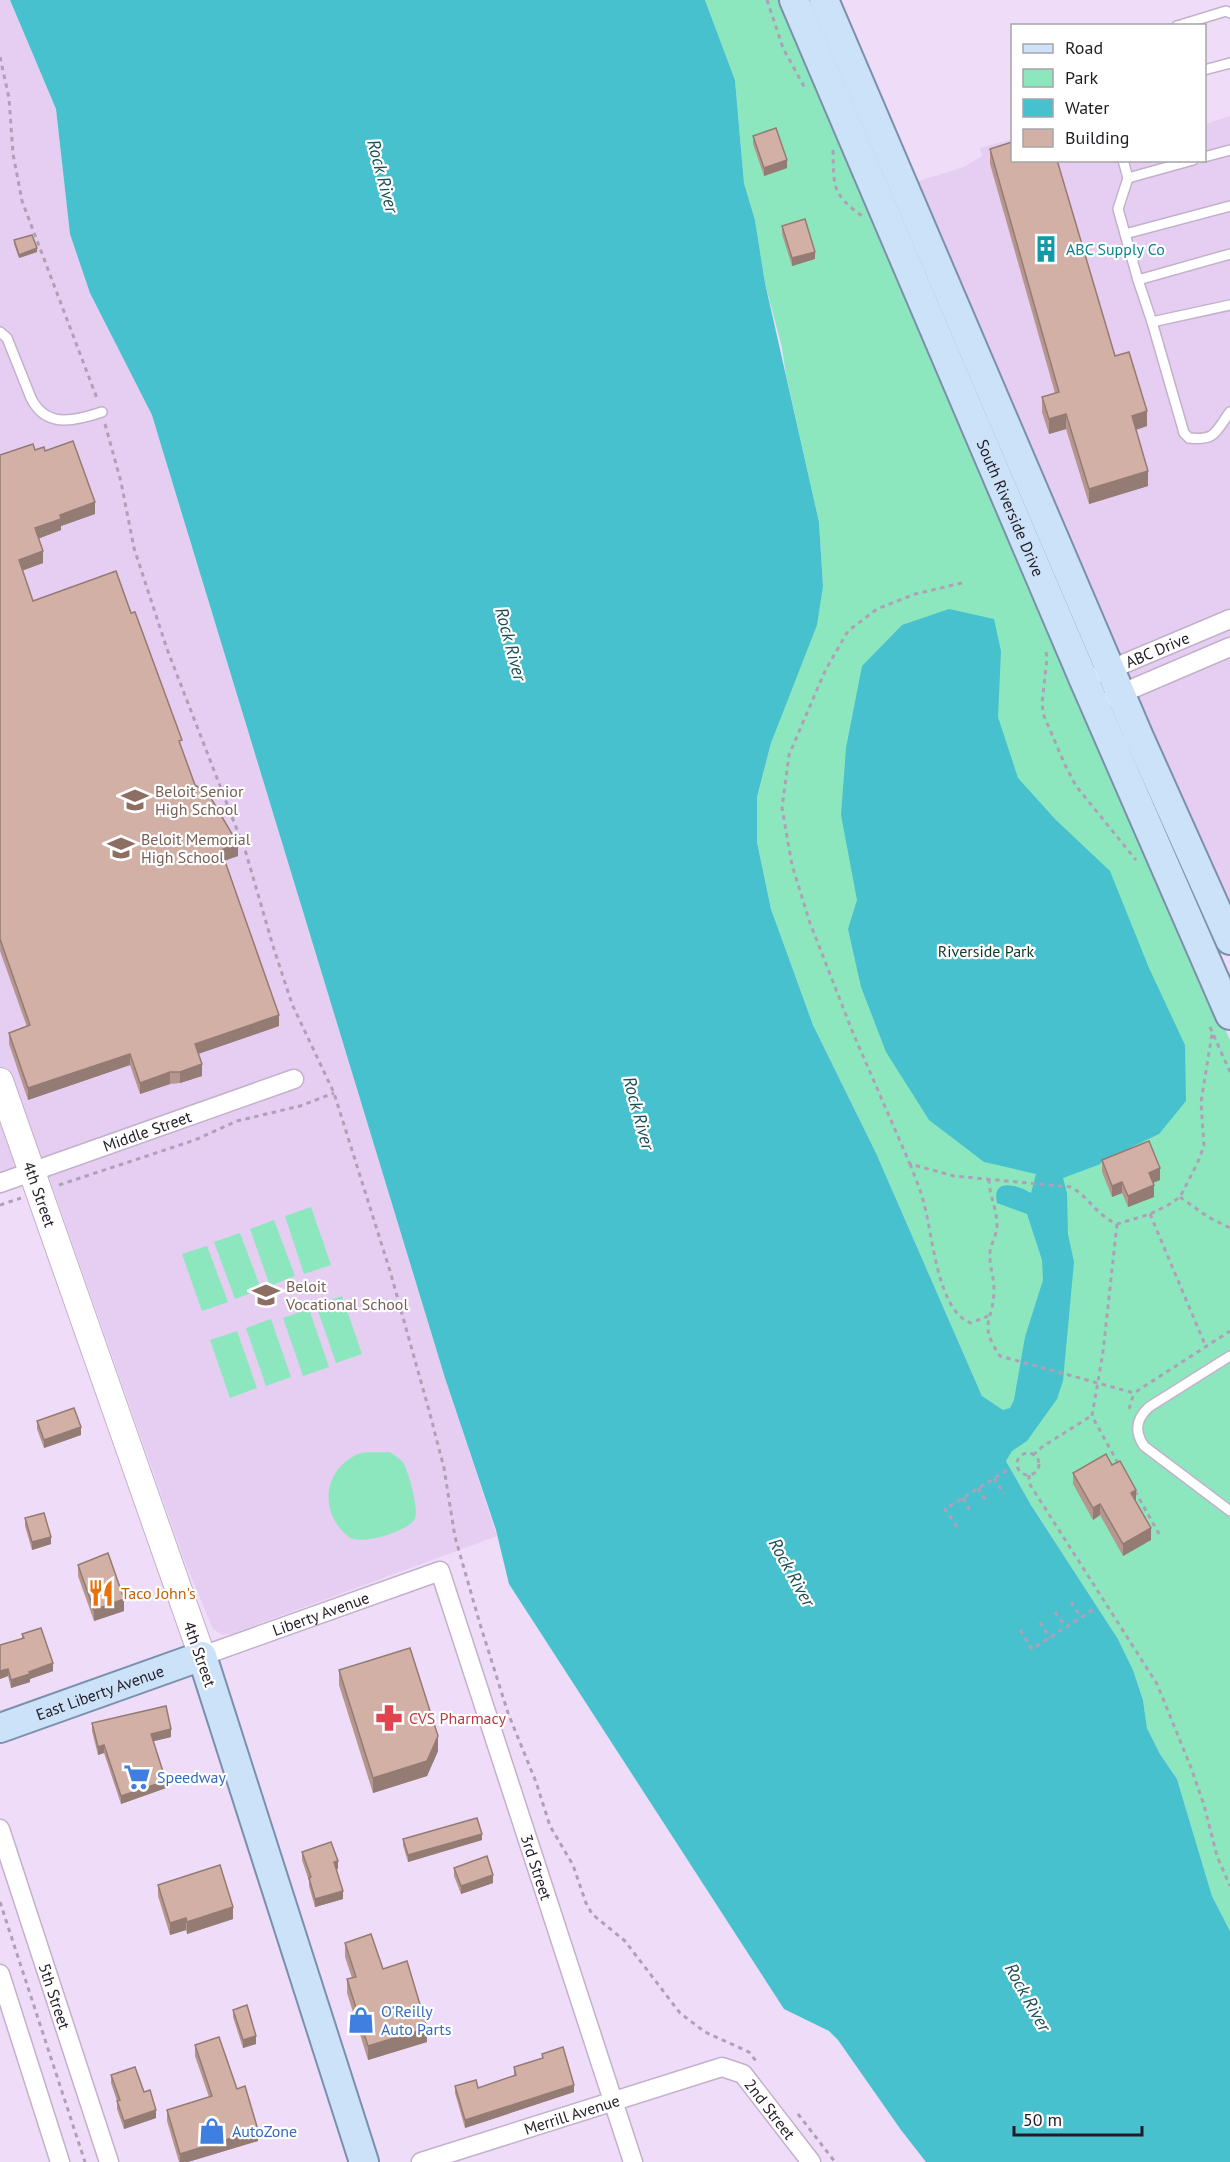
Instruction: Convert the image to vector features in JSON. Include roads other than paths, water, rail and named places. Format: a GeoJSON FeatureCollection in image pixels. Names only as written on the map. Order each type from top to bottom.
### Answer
{"type":"FeatureCollection","features":[{"type":"Feature","properties":{"kind":"main road","name":"South Riverside Drive"},"geometry":{"type":"LineString","coordinates":[[794,0],[1089,692],[1217,1023]]}},
{"type":"Feature","properties":{"kind":"main road","name":"South Riverside Drive"},"geometry":{"type":"LineString","coordinates":[[824,0],[1115,681],[1230,940]]}},
{"type":"Feature","properties":{"kind":"main road","name":"East Liberty Avenue"},"geometry":{"type":"LineString","coordinates":[[0,1728],[202,1656]]}},
{"type":"Feature","properties":{"kind":"main road","name":"4th Street"},"geometry":{"type":"LineString","coordinates":[[202,1656],[364,2162]]}},
{"type":"Feature","properties":{"kind":"street","name":"ABC Drive"},"geometry":{"type":"LineString","coordinates":[[1089,692],[1115,681],[1230,619]]}},
{"type":"Feature","properties":{"kind":"street","name":"ABC Drive"},"geometry":{"type":"LineString","coordinates":[[1089,692],[1115,681],[1230,647]]}},
{"type":"Feature","properties":{"kind":"street","name":"Middle Street"},"geometry":{"type":"LineString","coordinates":[[0,1183],[36,1182],[294,1079]]}},
{"type":"Feature","properties":{"kind":"street","name":"4th Street"},"geometry":{"type":"LineString","coordinates":[[0,1081],[202,1656]]}},
{"type":"Feature","properties":{"kind":"street","name":"Liberty Avenue"},"geometry":{"type":"LineString","coordinates":[[202,1656],[440,1571]]}},
{"type":"Feature","properties":{"kind":"street","name":"3rd Street"},"geometry":{"type":"LineString","coordinates":[[440,1571],[633,2162]]}},
{"type":"Feature","properties":{"kind":"street","name":"5th Street"},"geometry":{"type":"LineString","coordinates":[[0,1829],[109,2162]]}},
{"type":"Feature","properties":{"kind":"street"},"geometry":{"type":"LineString","coordinates":[[0,1974],[60,2162]]}},
{"type":"Feature","properties":{"kind":"street","name":"Merrill Avenue"},"geometry":{"type":"LineString","coordinates":[[421,2162],[722,2067]]}},
{"type":"Feature","properties":{"kind":"street","name":"2nd Street"},"geometry":{"type":"LineString","coordinates":[[722,2067],[743,2074],[812,2162]]}},
{"type":"Feature","properties":{"kind":"lane"},"geometry":{"type":"LineString","coordinates":[[1184,24],[1226,11],[1230,13]]}},
{"type":"Feature","properties":{"kind":"lane"},"geometry":{"type":"LineString","coordinates":[[1206,69],[1230,63]]}},
{"type":"Feature","properties":{"kind":"lane"},"geometry":{"type":"LineString","coordinates":[[1206,156],[1230,150]]}},
{"type":"Feature","properties":{"kind":"lane"},"geometry":{"type":"LineString","coordinates":[[1124,162],[1128,178],[1118,209],[1184,433],[1189,438],[1205,440],[1213,436],[1230,412]]}},
{"type":"Feature","properties":{"kind":"lane"},"geometry":{"type":"LineString","coordinates":[[1128,178],[1186,162]]}},
{"type":"Feature","properties":{"kind":"lane"},"geometry":{"type":"LineString","coordinates":[[1125,234],[1230,206]]}},
{"type":"Feature","properties":{"kind":"lane"},"geometry":{"type":"LineString","coordinates":[[1138,280],[1230,254]]}},
{"type":"Feature","properties":{"kind":"lane"},"geometry":{"type":"LineString","coordinates":[[1152,322],[1230,304]]}},
{"type":"Feature","properties":{"kind":"lane"},"geometry":{"type":"LineString","coordinates":[[0,332],[7,338],[36,407],[41,413],[66,420],[102,412]]}},
{"type":"Feature","properties":{"kind":"lane"},"geometry":{"type":"LineString","coordinates":[[1230,1356],[1149,1407],[1142,1413],[1137,1430],[1144,1446],[1230,1511]]}},
{"type":"Feature","properties":{"kind":"water","name":"Rock River"},"geometry":{"type":"Polygon","coordinates":[[[10,0],[705,0],[735,80],[744,183],[755,220],[765,283],[819,522],[823,586],[817,625],[771,743],[757,797],[757,842],[771,909],[813,1025],[876,1153],[982,1396],[1003,1410],[1010,1408],[1014,1400],[1025,1337],[1043,1280],[1042,1260],[1027,1214],[997,1203],[996,1195],[998,1189],[1007,1185],[1031,1193],[1036,1174],[984,1162],[929,1120],[886,1052],[861,987],[848,929],[857,900],[841,815],[846,748],[862,666],[902,625],[949,609],[994,619],[1001,651],[998,717],[1018,778],[1055,819],[1110,871],[1149,968],[1185,1045],[1186,1101],[1159,1134],[1098,1165],[1063,1178],[1067,1193],[1068,1234],[1074,1262],[1063,1381],[1057,1399],[1027,1441],[1012,1451],[1006,1461],[1031,1505],[1118,1639],[1133,1670],[1143,1700],[1147,1728],[1160,1754],[1177,1779],[1212,1896],[1230,1931],[1230,2162],[926,2162],[838,2040],[829,2031],[784,2009],[509,1584],[496,1530],[445,1378],[152,415],[90,293],[70,234],[56,109],[10,0]]]}},
{"type":"Feature","properties":{"kind":"place","name":"ABC Supply Co"},"geometry":{"type":"Point","coordinates":[1046,249]}},
{"type":"Feature","properties":{"kind":"place","name":"Beloit Senior High School"},"geometry":{"type":"Point","coordinates":[135,800]}},
{"type":"Feature","properties":{"kind":"place","name":"Beloit Memorial High School"},"geometry":{"type":"Point","coordinates":[121,848]}},
{"type":"Feature","properties":{"kind":"place","name":"Beloit Vocational School"},"geometry":{"type":"Point","coordinates":[266,1295]}},
{"type":"Feature","properties":{"kind":"place","name":"Taco John's"},"geometry":{"type":"Point","coordinates":[101,1593]}},
{"type":"Feature","properties":{"kind":"place","name":"CVS Pharmacy"},"geometry":{"type":"Point","coordinates":[389,1718]}},
{"type":"Feature","properties":{"kind":"place","name":"Speedway"},"geometry":{"type":"Point","coordinates":[137,1777]}},
{"type":"Feature","properties":{"kind":"place","name":"O'Reilly Auto Parts"},"geometry":{"type":"Point","coordinates":[361,2020]}},
{"type":"Feature","properties":{"kind":"place","name":"AutoZone"},"geometry":{"type":"Point","coordinates":[212,2131]}},
{"type":"Feature","properties":{"kind":"park label","name":"Riverside Park"},"geometry":{"type":"Point","coordinates":[986,951]}}]}
